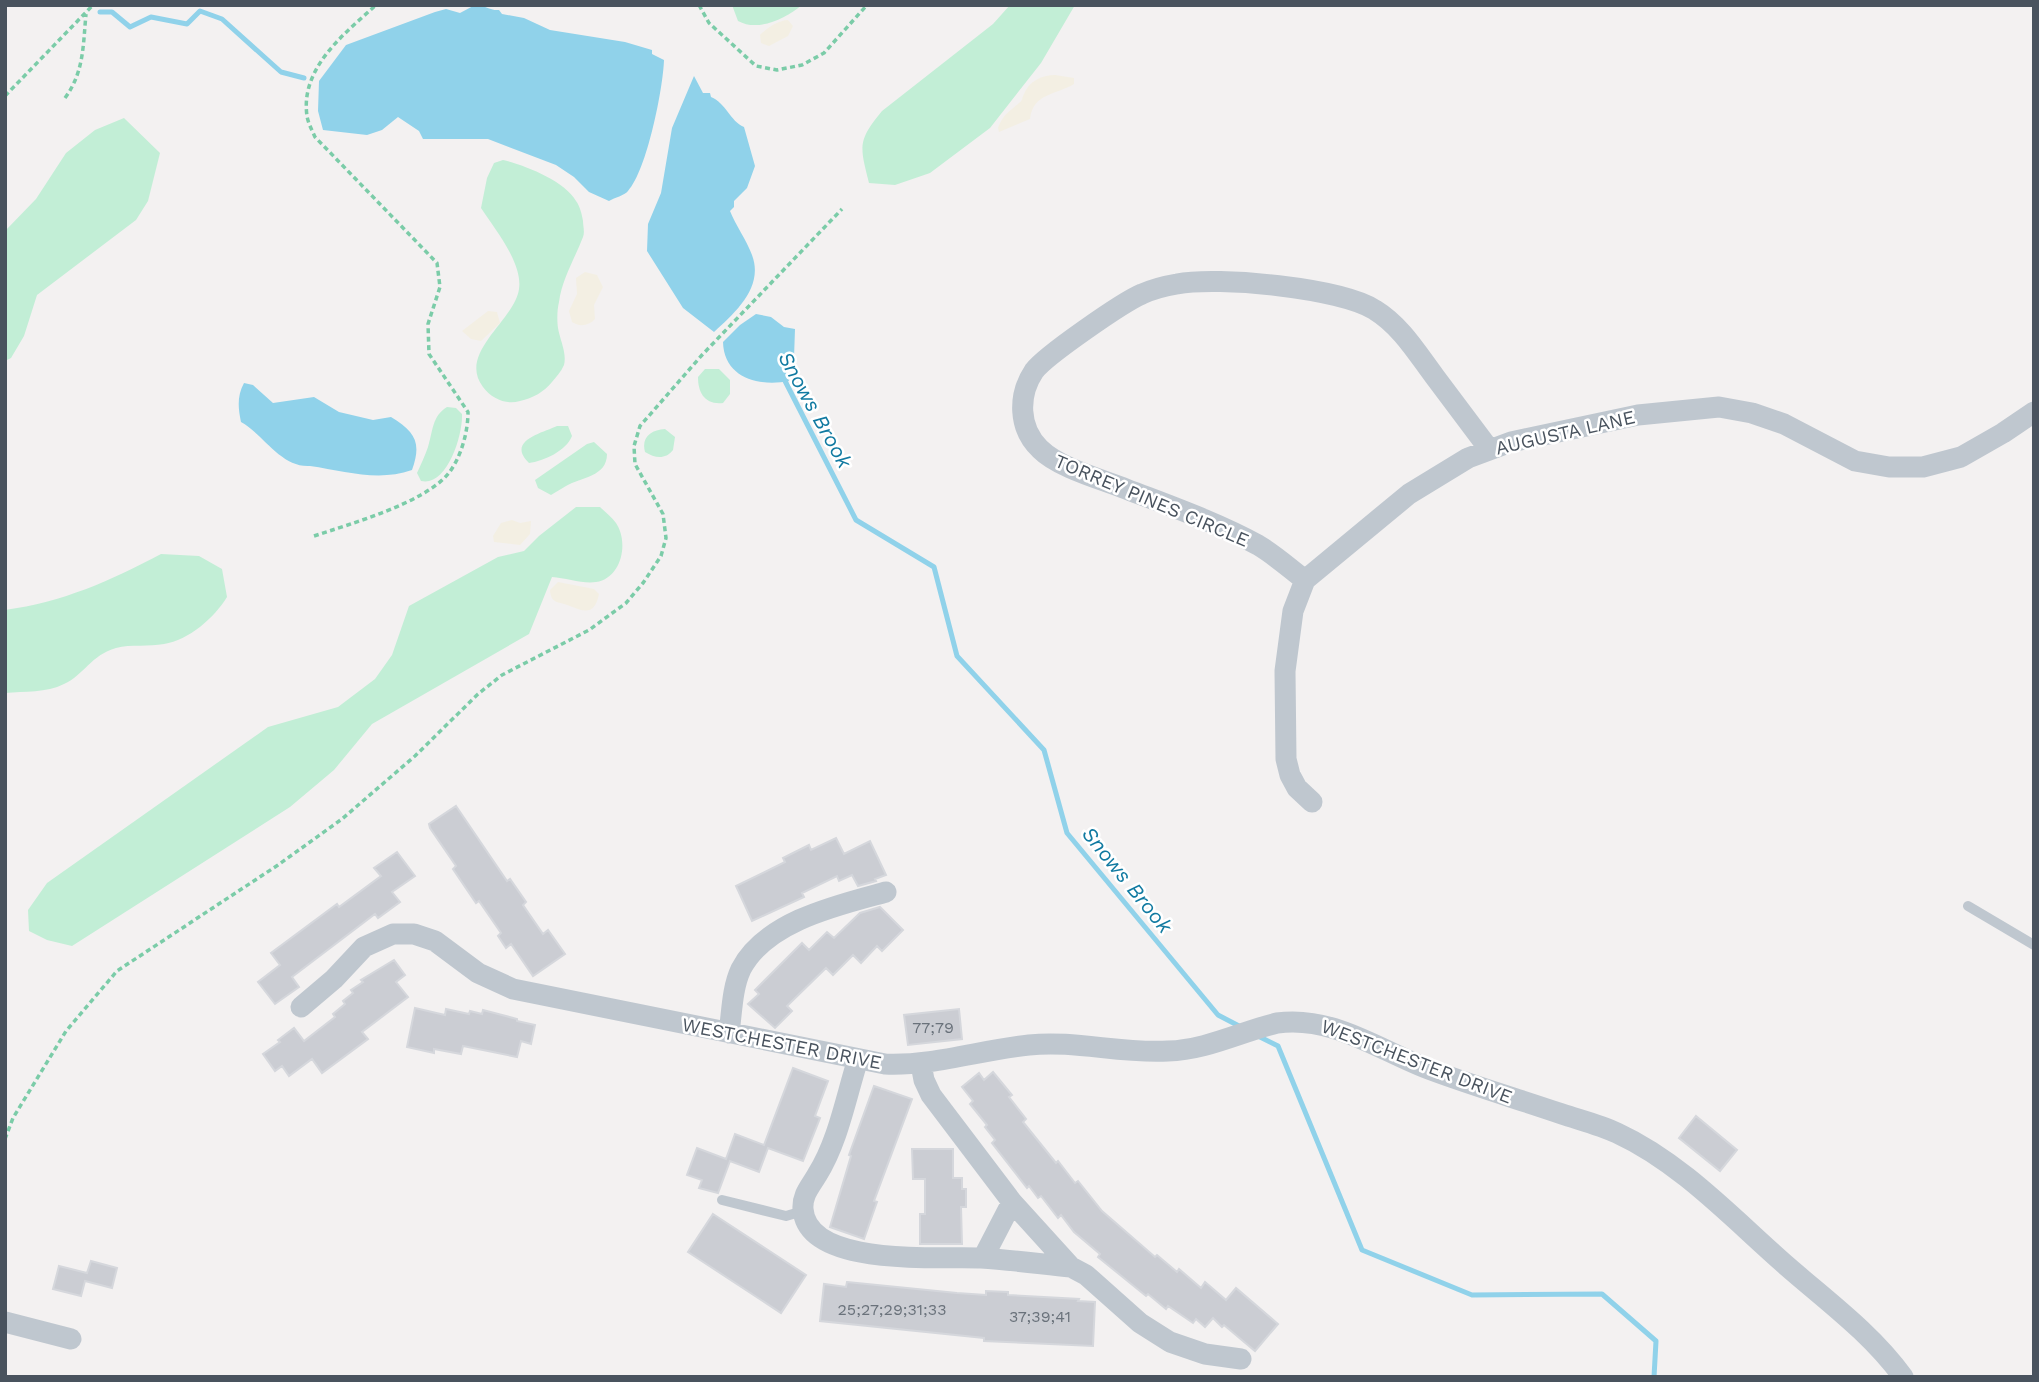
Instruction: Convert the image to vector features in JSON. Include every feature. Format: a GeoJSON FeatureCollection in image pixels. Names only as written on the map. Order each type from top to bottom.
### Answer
{"type":"FeatureCollection","features":[{"type":"Feature","properties":{"kind":"street","name":"TORREY PINES CIRCLE"},"geometry":{"type":"LineString","coordinates":[[1305,580],[1257,545],[1205,520],[1076,469],[1040,450],[1026,429],[1022,416],[1026,387],[1035,370],[1126,303],[1159,288],[1224,281],[1306,290],[1350,299],[1373,308],[1390,321],[1411,344],[1489,449]]}},
{"type":"Feature","properties":{"kind":"street","name":"AUGUSTA LANE"},"geometry":{"type":"LineString","coordinates":[[1312,802],[1297,788],[1286,759],[1286,652],[1293,611],[1305,580],[1409,494],[1468,458],[1511,442],[1638,415],[1719,407],[1752,413],[1784,424],[1855,461],[1889,467],[1923,467],[1961,457],[2034,412]]}},
{"type":"Feature","properties":{"kind":"street"},"geometry":{"type":"LineString","coordinates":[[729,1033],[734,992],[740,972],[761,944],[776,933],[824,911],[886,892]]}},
{"type":"Feature","properties":{"kind":"street","name":"WESTCHESTER DRIVE"},"geometry":{"type":"LineString","coordinates":[[301,1007],[334,979],[364,947],[393,934],[414,934],[435,941],[478,972],[513,989],[886,1064],[921,1064],[1044,1044],[1152,1052],[1186,1050],[1260,1027],[1291,1021],[1320,1023],[1422,1067],[1615,1132],[1651,1150],[1685,1176],[1860,1330],[1903,1377]]}},
{"type":"Feature","properties":{"kind":"street"},"geometry":{"type":"LineString","coordinates":[[858,1059],[824,1162],[803,1198],[807,1224],[818,1235],[841,1248],[869,1254],[982,1258],[1071,1267]]}},
{"type":"Feature","properties":{"kind":"street"},"geometry":{"type":"LineString","coordinates":[[921,1064],[931,1095],[1012,1202],[1071,1267],[1086,1275],[1140,1324],[1170,1342],[1205,1354],[1241,1359]]}},
{"type":"Feature","properties":{"kind":"street"},"geometry":{"type":"LineString","coordinates":[[982,1258],[1012,1202]]}},
{"type":"Feature","properties":{"kind":"street"},"geometry":{"type":"LineString","coordinates":[[5,1322],[71,1339]]}},
{"type":"Feature","properties":{"kind":"lane"},"geometry":{"type":"LineString","coordinates":[[1968,905],[2034,945]]}},
{"type":"Feature","properties":{"kind":"lane"},"geometry":{"type":"LineString","coordinates":[[722,1200],[786,1216],[803,1211]]}},
{"type":"Feature","properties":{"kind":"path"},"geometry":{"type":"LineString","coordinates":[[5,96],[93,5]]}},
{"type":"Feature","properties":{"kind":"path"},"geometry":{"type":"LineString","coordinates":[[314,536],[387,511],[435,485],[448,473],[455,461],[468,423],[468,412],[429,354],[428,324],[439,287],[438,263],[315,137],[307,116],[308,87],[314,70],[340,37],[376,5]]}},
{"type":"Feature","properties":{"kind":"path"},"geometry":{"type":"LineString","coordinates":[[699,5],[709,23],[756,66],[777,70],[802,65],[824,53],[867,5]]}},
{"type":"Feature","properties":{"kind":"path"},"geometry":{"type":"LineString","coordinates":[[65,98],[77,82],[86,12]]}},
{"type":"Feature","properties":{"kind":"path"},"geometry":{"type":"LineString","coordinates":[[5,1139],[13,1118],[66,1031],[117,971],[278,865],[342,819],[502,675],[589,630],[626,603],[661,556],[666,538],[663,514],[635,464],[634,446],[640,426],[702,355],[842,209]]}},
{"type":"Feature","properties":{"kind":"green space"},"geometry":{"type":"Polygon","coordinates":[[[732,5],[802,5],[780,19],[754,25],[738,21],[732,5]]]}},
{"type":"Feature","properties":{"kind":"green space"},"geometry":{"type":"Polygon","coordinates":[[[1010,5],[1075,5],[1041,63],[990,128],[930,173],[895,185],[869,183],[863,145],[874,121],[882,111],[993,24],[1010,5]]]}},
{"type":"Feature","properties":{"kind":"green space"},"geometry":{"type":"Polygon","coordinates":[[[124,118],[160,153],[148,201],[136,220],[37,295],[24,336],[11,358],[5,361],[5,231],[36,199],[66,153],[95,130],[124,118]]]}},
{"type":"Feature","properties":{"kind":"green space"},"geometry":{"type":"Polygon","coordinates":[[[503,160],[554,181],[571,194],[579,205],[584,231],[558,305],[564,365],[542,392],[515,402],[500,400],[491,395],[483,387],[477,374],[477,362],[482,349],[508,313],[519,289],[517,268],[512,257],[481,208],[487,178],[494,163],[503,160]]]}},
{"type":"Feature","properties":{"kind":"green space"},"geometry":{"type":"Polygon","coordinates":[[[705,369],[719,369],[730,380],[730,394],[723,403],[707,400],[701,393],[698,377],[705,369]]]}},
{"type":"Feature","properties":{"kind":"green space"},"geometry":{"type":"Polygon","coordinates":[[[447,407],[456,408],[462,414],[460,434],[452,458],[439,476],[430,481],[421,481],[417,473],[434,424],[438,415],[447,407]]]}},
{"type":"Feature","properties":{"kind":"green space"},"geometry":{"type":"Polygon","coordinates":[[[557,426],[568,426],[572,436],[569,441],[554,454],[529,463],[523,455],[524,443],[557,426]]]}},
{"type":"Feature","properties":{"kind":"green space"},"geometry":{"type":"Polygon","coordinates":[[[665,429],[675,437],[673,450],[660,457],[645,452],[644,442],[648,435],[665,429]]]}},
{"type":"Feature","properties":{"kind":"green space"},"geometry":{"type":"Polygon","coordinates":[[[594,442],[607,454],[606,462],[598,472],[551,495],[538,488],[535,480],[587,444],[594,442]]]}},
{"type":"Feature","properties":{"kind":"green space"},"geometry":{"type":"Polygon","coordinates":[[[576,507],[600,507],[616,523],[622,549],[621,558],[612,574],[596,582],[552,577],[529,634],[372,724],[334,770],[290,807],[72,946],[47,940],[29,931],[28,910],[47,883],[268,727],[338,707],[375,679],[392,655],[409,606],[498,557],[524,551],[576,507]]]}},
{"type":"Feature","properties":{"kind":"green space"},"geometry":{"type":"Polygon","coordinates":[[[161,554],[199,556],[222,569],[227,597],[208,620],[173,642],[107,651],[77,676],[57,687],[5,693],[5,610],[47,602],[86,589],[161,554]]]}},
{"type":"Feature","properties":{"kind":"sand"},"geometry":{"type":"Polygon","coordinates":[[[788,20],[793,26],[788,36],[769,46],[761,43],[760,35],[763,32],[788,20]]]}},
{"type":"Feature","properties":{"kind":"sand"},"geometry":{"type":"Polygon","coordinates":[[[1045,76],[1074,78],[1074,84],[1040,99],[1032,110],[1030,119],[999,132],[1002,119],[1021,101],[1026,89],[1045,76]]]}},
{"type":"Feature","properties":{"kind":"sand"},"geometry":{"type":"Polygon","coordinates":[[[585,272],[597,275],[603,287],[594,305],[595,319],[581,325],[572,322],[569,311],[577,294],[576,278],[585,272]]]}},
{"type":"Feature","properties":{"kind":"sand"},"geometry":{"type":"Polygon","coordinates":[[[488,311],[497,312],[500,323],[481,341],[471,339],[462,331],[488,311]]]}},
{"type":"Feature","properties":{"kind":"sand"},"geometry":{"type":"Polygon","coordinates":[[[512,520],[520,523],[531,521],[530,534],[520,545],[494,542],[493,536],[501,523],[512,520]]]}},
{"type":"Feature","properties":{"kind":"sand"},"geometry":{"type":"Polygon","coordinates":[[[558,582],[594,589],[599,594],[595,605],[585,611],[554,600],[550,590],[558,582]]]}},
{"type":"Feature","properties":{"kind":"water"},"geometry":{"type":"Polygon","coordinates":[[[475,5],[524,18],[550,30],[625,42],[652,50],[652,54],[664,60],[661,90],[642,166],[626,193],[609,201],[589,192],[574,177],[556,165],[488,139],[423,139],[419,131],[398,117],[382,130],[367,135],[323,130],[318,111],[319,81],[346,45],[435,12],[446,9],[460,13],[475,5]]]}},
{"type":"Feature","properties":{"kind":"water"},"geometry":{"type":"Polygon","coordinates":[[[694,76],[703,93],[710,93],[735,121],[744,127],[755,166],[747,188],[734,201],[734,207],[730,211],[752,255],[754,278],[746,298],[714,332],[683,308],[647,251],[648,224],[661,193],[672,128],[694,76]]]}},
{"type":"Feature","properties":{"kind":"water"},"geometry":{"type":"Polygon","coordinates":[[[756,314],[771,317],[784,327],[795,329],[794,358],[785,369],[789,381],[755,381],[745,377],[736,372],[725,354],[723,342],[756,314]]]}},
{"type":"Feature","properties":{"kind":"water"},"geometry":{"type":"Polygon","coordinates":[[[244,383],[253,385],[273,403],[314,397],[339,412],[373,420],[391,417],[406,428],[414,439],[416,452],[412,470],[374,475],[290,462],[241,422],[239,402],[244,383]]]}},
{"type":"Feature","properties":{"kind":"building"},"geometry":{"type":"Polygon","coordinates":[[[456,806],[507,881],[510,879],[526,902],[523,905],[543,934],[548,930],[565,954],[533,976],[511,944],[506,948],[498,936],[501,933],[453,869],[456,866],[430,828],[429,824],[456,806]]]}},
{"type":"Feature","properties":{"kind":"building"},"geometry":{"type":"Polygon","coordinates":[[[836,838],[844,854],[870,841],[886,875],[858,886],[852,875],[839,881],[837,876],[802,893],[804,897],[752,921],[736,886],[785,862],[783,858],[809,845],[811,850],[836,838]]]}},
{"type":"Feature","properties":{"kind":"building"},"geometry":{"type":"Polygon","coordinates":[[[397,852],[415,876],[392,892],[400,902],[378,918],[375,914],[292,977],[299,987],[275,1004],[258,982],[280,965],[271,953],[337,904],[339,907],[381,876],[374,868],[397,852]]]}},
{"type":"Feature","properties":{"kind":"building"},"geometry":{"type":"Polygon","coordinates":[[[880,907],[903,930],[882,951],[877,946],[861,963],[853,955],[833,975],[826,968],[787,1006],[792,1011],[775,1028],[748,1004],[759,994],[755,990],[802,943],[809,950],[827,932],[834,938],[860,913],[880,907]]]}},
{"type":"Feature","properties":{"kind":"building"},"geometry":{"type":"Polygon","coordinates":[[[394,960],[405,975],[396,982],[408,997],[362,1032],[368,1039],[322,1073],[312,1059],[289,1076],[282,1066],[275,1071],[263,1054],[280,1042],[278,1040],[294,1028],[304,1041],[335,1017],[333,1014],[345,1004],[343,1001],[353,993],[351,990],[363,982],[361,980],[394,960]]]}},
{"type":"Feature","properties":{"kind":"building"},"geometry":{"type":"Polygon","coordinates":[[[415,1008],[445,1015],[446,1009],[469,1014],[470,1011],[482,1014],[483,1010],[517,1019],[535,1025],[531,1044],[521,1041],[517,1057],[463,1046],[461,1054],[434,1049],[434,1053],[407,1047],[415,1008]]]}},
{"type":"Feature","properties":{"kind":"building"},"geometry":{"type":"Polygon","coordinates":[[[959,1009],[962,1039],[908,1045],[904,1015],[959,1009]]]}},
{"type":"Feature","properties":{"kind":"building"},"geometry":{"type":"Polygon","coordinates":[[[793,1068],[828,1081],[815,1116],[820,1118],[803,1161],[768,1148],[759,1172],[730,1161],[718,1193],[699,1188],[702,1180],[687,1175],[697,1148],[726,1159],[735,1134],[764,1145],[793,1068]]]}},
{"type":"Feature","properties":{"kind":"building"},"geometry":{"type":"Polygon","coordinates":[[[993,1072],[1012,1095],[1009,1097],[1026,1119],[1023,1122],[1056,1163],[1058,1161],[1075,1183],[1078,1181],[1102,1211],[1155,1257],[1157,1255],[1177,1272],[1179,1269],[1201,1288],[1205,1282],[1226,1300],[1236,1288],[1278,1324],[1255,1351],[1213,1318],[1205,1327],[1196,1319],[1193,1323],[1168,1306],[1166,1309],[1148,1294],[1146,1296],[1098,1257],[1100,1254],[1074,1232],[1061,1215],[1058,1218],[1041,1196],[1038,1198],[1029,1186],[1027,1188],[992,1143],[995,1140],[985,1127],[987,1125],[970,1104],[973,1101],[962,1087],[979,1073],[984,1080],[993,1072]]]}},
{"type":"Feature","properties":{"kind":"building"},"geometry":{"type":"Polygon","coordinates":[[[874,1086],[912,1099],[874,1201],[877,1202],[864,1239],[830,1227],[851,1156],[849,1155],[874,1086]]]}},
{"type":"Feature","properties":{"kind":"building"},"geometry":{"type":"Polygon","coordinates":[[[1696,1116],[1737,1150],[1720,1171],[1679,1138],[1696,1116]]]}},
{"type":"Feature","properties":{"kind":"building"},"geometry":{"type":"Polygon","coordinates":[[[912,1149],[953,1149],[953,1178],[962,1178],[962,1189],[966,1189],[966,1207],[961,1207],[962,1244],[920,1244],[920,1214],[925,1214],[925,1179],[913,1179],[912,1149]]]}},
{"type":"Feature","properties":{"kind":"building"},"geometry":{"type":"Polygon","coordinates":[[[713,1214],[806,1275],[781,1313],[688,1252],[713,1214]]]}},
{"type":"Feature","properties":{"kind":"building"},"geometry":{"type":"Polygon","coordinates":[[[91,1261],[117,1268],[112,1288],[85,1281],[81,1296],[53,1289],[59,1266],[87,1273],[91,1261]]]}},
{"type":"Feature","properties":{"kind":"building"},"geometry":{"type":"Polygon","coordinates":[[[847,1282],[986,1295],[986,1291],[1008,1292],[1008,1295],[1095,1302],[1093,1346],[984,1341],[984,1338],[820,1321],[824,1284],[846,1287],[847,1282]]]}},
{"type":"Feature","properties":{"kind":"waterway","name":"Snows Brook"},"geometry":{"type":"LineString","coordinates":[[100,12],[112,12],[130,27],[151,17],[187,24],[200,11],[222,19],[281,72],[304,78]]}},
{"type":"Feature","properties":{"kind":"waterway","name":"Snows Brook"},"geometry":{"type":"LineString","coordinates":[[783,377],[856,520],[934,567],[957,656],[1044,750],[1067,833],[1218,1015],[1241,1027]]}},
{"type":"Feature","properties":{"kind":"waterway","name":"Snows Brook"},"geometry":{"type":"LineString","coordinates":[[1256,1035],[1278,1046],[1362,1250],[1472,1295],[1602,1294],[1656,1341],[1654,1377]]}}]}
